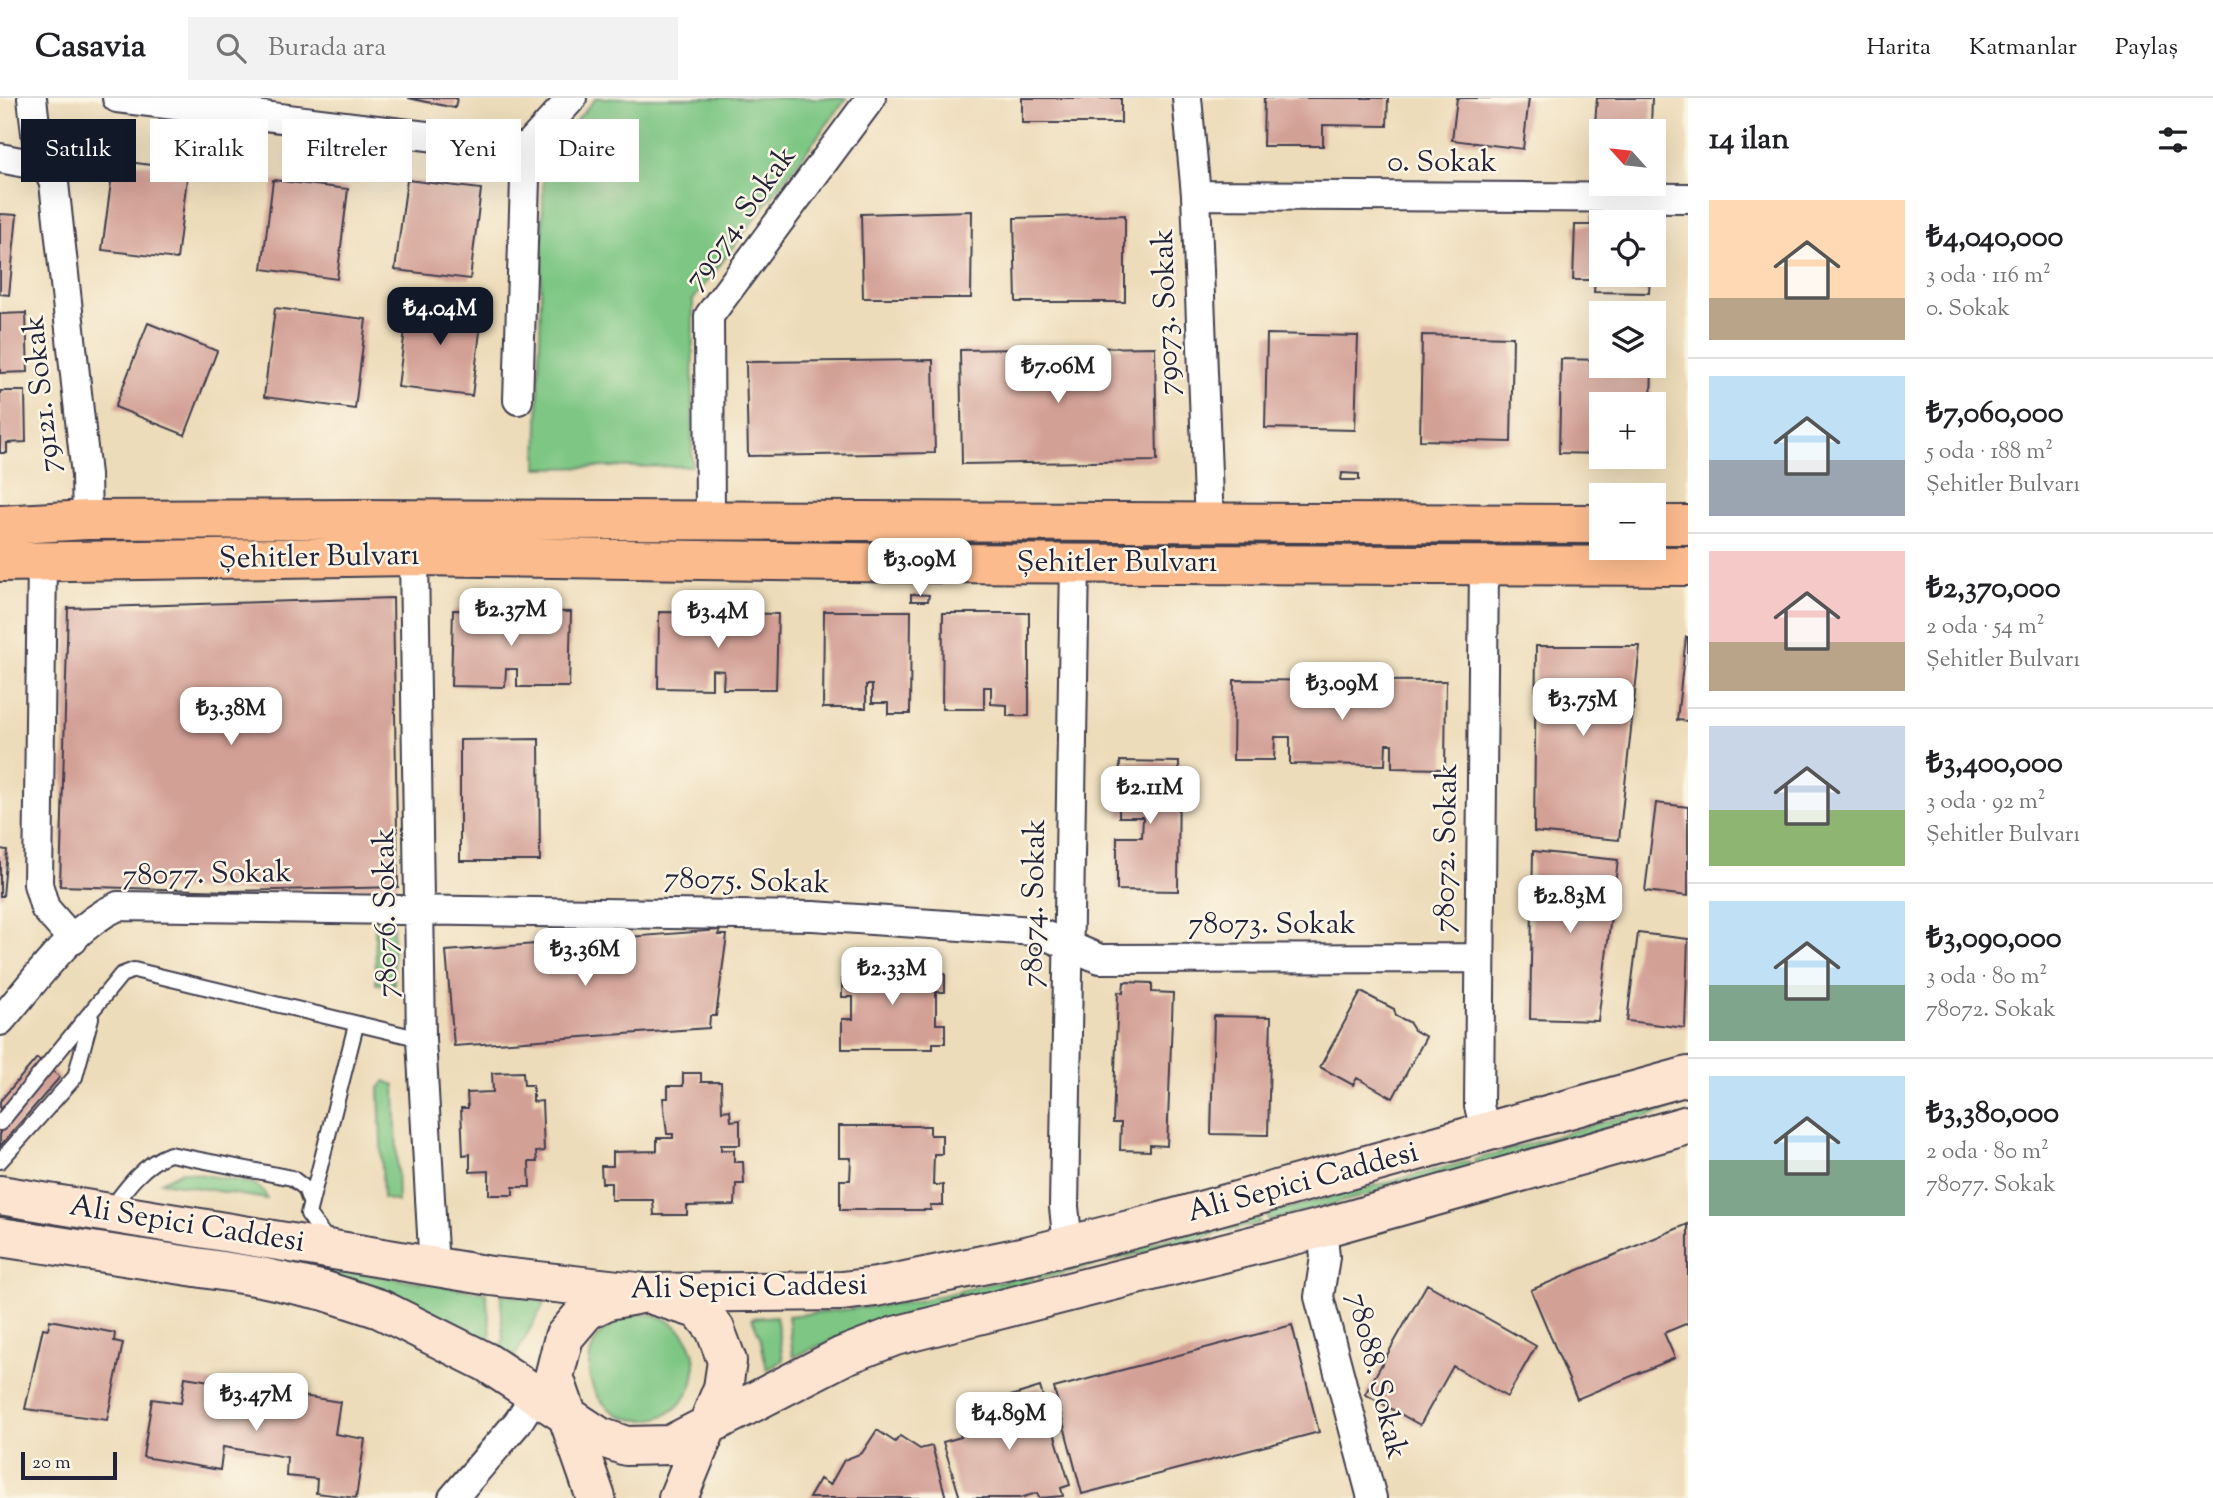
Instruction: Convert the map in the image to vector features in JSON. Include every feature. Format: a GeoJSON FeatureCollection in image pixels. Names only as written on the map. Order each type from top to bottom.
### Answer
{"type":"FeatureCollection","features":[{"type":"Feature","properties":{"kind":"main road","name":"Şehitler Bulvarı"},"geometry":{"type":"LineString","coordinates":[[0,525],[87,520],[710,519],[1209,524],[1589,524]]}},
{"type":"Feature","properties":{"kind":"main road"},"geometry":{"type":"LineString","coordinates":[[1666,525],[1688,525]]}},
{"type":"Feature","properties":{"kind":"main road","name":"Şehitler Bulvarı"},"geometry":{"type":"LineString","coordinates":[[0,562],[414,556],[1688,566]]}},
{"type":"Feature","properties":{"kind":"main road","name":"Ali Sepici Caddesi"},"geometry":{"type":"LineString","coordinates":[[0,1195],[333,1248],[434,1269],[646,1293],[842,1291],[876,1287],[1068,1245],[1688,1076]]}},
{"type":"Feature","properties":{"kind":"main road","name":"Ali Sepici Caddesi"},"geometry":{"type":"LineString","coordinates":[[705,1426],[843,1356],[895,1336],[1322,1228],[1688,1125]]}},
{"type":"Feature","properties":{"kind":"main road","name":"Ali Sepici Caddesi"},"geometry":{"type":"LineString","coordinates":[[0,1237],[261,1277],[325,1290],[380,1309],[486,1362],[572,1422]]}},
{"type":"Feature","properties":{"kind":"main road"},"geometry":{"type":"LineString","coordinates":[[596,1498],[572,1422],[554,1377],[564,1337],[587,1310],[608,1300],[646,1293],[700,1310],[715,1329],[727,1361],[723,1388],[705,1426],[678,1498]]}},
{"type":"Feature","properties":{"kind":"main road"},"geometry":{"type":"LineString","coordinates":[[572,1422],[600,1437],[626,1446],[670,1445],[705,1426]]}},
{"type":"Feature","properties":{"kind":"street"},"geometry":{"type":"LineString","coordinates":[[117,98],[526,148]]}},
{"type":"Feature","properties":{"kind":"street"},"geometry":{"type":"LineString","coordinates":[[518,400],[526,148],[572,98]]}},
{"type":"Feature","properties":{"kind":"street","name":"79074. Sokak"},"geometry":{"type":"LineString","coordinates":[[710,519],[709,316],[871,98]]}},
{"type":"Feature","properties":{"kind":"street","name":"79073. Sokak"},"geometry":{"type":"LineString","coordinates":[[1187,98],[1196,195],[1209,524]]}},
{"type":"Feature","properties":{"kind":"street","name":"79121. Sokak"},"geometry":{"type":"LineString","coordinates":[[35,99],[36,119]]}},
{"type":"Feature","properties":{"kind":"street"},"geometry":{"type":"LineString","coordinates":[[0,159],[21,163]]}},
{"type":"Feature","properties":{"kind":"street","name":"79121. Sokak"},"geometry":{"type":"LineString","coordinates":[[54,182],[86,475],[87,520]]}},
{"type":"Feature","properties":{"kind":"street","name":"0. Sokak"},"geometry":{"type":"LineString","coordinates":[[1196,195],[1688,198]]}},
{"type":"Feature","properties":{"kind":"street","name":"78076. Sokak"},"geometry":{"type":"LineString","coordinates":[[414,556],[421,1039],[434,1269]]}},
{"type":"Feature","properties":{"kind":"street"},"geometry":{"type":"LineString","coordinates":[[42,561],[38,884],[45,908],[73,940]]}},
{"type":"Feature","properties":{"kind":"street","name":"78074. Sokak"},"geometry":{"type":"LineString","coordinates":[[1068,1245],[1064,1207],[1075,562]]}},
{"type":"Feature","properties":{"kind":"street","name":"78072. Sokak"},"geometry":{"type":"LineString","coordinates":[[1484,563],[1479,1106],[1486,1133]]}},
{"type":"Feature","properties":{"kind":"street","name":"78077. Sokak"},"geometry":{"type":"LineString","coordinates":[[0,1021],[73,940],[99,915],[118,905],[421,908]]}},
{"type":"Feature","properties":{"kind":"street","name":"78075. Sokak"},"geometry":{"type":"LineString","coordinates":[[421,908],[813,916],[1035,931],[1068,946]]}},
{"type":"Feature","properties":{"kind":"street","name":"78073. Sokak"},"geometry":{"type":"LineString","coordinates":[[1068,946],[1100,958],[1479,958]]}},
{"type":"Feature","properties":{"kind":"street","name":"78088. Sokak"},"geometry":{"type":"LineString","coordinates":[[1322,1228],[1325,1257],[1318,1297],[1372,1498]]}},
{"type":"Feature","properties":{"kind":"street"},"geometry":{"type":"LineString","coordinates":[[453,1498],[518,1422],[534,1397]]}},
{"type":"Feature","properties":{"kind":"lane"},"geometry":{"type":"LineString","coordinates":[[0,1123],[121,975],[134,970],[421,1039]]}},
{"type":"Feature","properties":{"kind":"lane"},"geometry":{"type":"LineString","coordinates":[[0,1161],[75,1077],[93,1010]]}},
{"type":"Feature","properties":{"kind":"lane"},"geometry":{"type":"LineString","coordinates":[[333,1248],[308,1214],[356,1025]]}},
{"type":"Feature","properties":{"kind":"lane"},"geometry":{"type":"LineString","coordinates":[[108,1212],[128,1185],[158,1158],[170,1154],[292,1178],[305,1188],[310,1202]]}},
{"type":"Feature","properties":{"kind":"green space"},"geometry":{"type":"Polygon","coordinates":[[[596,98],[847,98],[693,300],[692,466],[537,468],[543,182],[639,182],[639,119],[578,119],[596,98]]]}},
{"type":"Feature","properties":{"kind":"green space"},"geometry":{"type":"Polygon","coordinates":[[[629,536],[1445,540],[1445,547],[629,541],[629,536]]]}},
{"type":"Feature","properties":{"kind":"green space"},"geometry":{"type":"Polygon","coordinates":[[[1666,540],[1688,541],[1688,548],[1666,548],[1666,540]]]}},
{"type":"Feature","properties":{"kind":"green space"},"geometry":{"type":"Polygon","coordinates":[[[1457,541],[1589,541],[1589,548],[1457,547],[1457,541]]]}},
{"type":"Feature","properties":{"kind":"green space"},"geometry":{"type":"Polygon","coordinates":[[[375,921],[393,921],[394,984],[376,984],[375,921]]]}},
{"type":"Feature","properties":{"kind":"green space"},"geometry":{"type":"Polygon","coordinates":[[[385,1081],[395,1085],[398,1202],[383,1198],[379,1088],[385,1081]]]}},
{"type":"Feature","properties":{"kind":"green space"},"geometry":{"type":"Polygon","coordinates":[[[1688,1097],[1688,1104],[1477,1166],[1474,1160],[1688,1097]]]}},
{"type":"Feature","properties":{"kind":"green space"},"geometry":{"type":"Polygon","coordinates":[[[1469,1161],[1471,1168],[1268,1221],[1266,1214],[1469,1161]]]}},
{"type":"Feature","properties":{"kind":"green space"},"geometry":{"type":"Polygon","coordinates":[[[182,1171],[255,1184],[267,1199],[161,1182],[182,1171]]]}},
{"type":"Feature","properties":{"kind":"green space"},"geometry":{"type":"Polygon","coordinates":[[[0,1214],[486,1293],[491,1335],[487,1342],[425,1310],[360,1287],[0,1222],[0,1214]]]}},
{"type":"Feature","properties":{"kind":"green space"},"geometry":{"type":"Polygon","coordinates":[[[1258,1216],[1260,1223],[1039,1279],[1037,1272],[1258,1216]]]}},
{"type":"Feature","properties":{"kind":"green space"},"geometry":{"type":"Polygon","coordinates":[[[1032,1274],[1034,1281],[865,1326],[793,1357],[788,1316],[913,1302],[1032,1274]]]}},
{"type":"Feature","properties":{"kind":"green space"},"geometry":{"type":"Polygon","coordinates":[[[501,1294],[545,1302],[514,1358],[499,1350],[503,1340],[501,1294]]]}},
{"type":"Feature","properties":{"kind":"green space"},"geometry":{"type":"Polygon","coordinates":[[[642,1314],[662,1318],[680,1329],[691,1347],[695,1367],[691,1387],[680,1405],[662,1416],[642,1420],[622,1416],[604,1405],[593,1387],[589,1367],[593,1347],[604,1329],[622,1318],[642,1314]]]}},
{"type":"Feature","properties":{"kind":"green space"},"geometry":{"type":"Polygon","coordinates":[[[776,1316],[783,1360],[767,1370],[760,1337],[752,1318],[776,1316]]]}},
{"type":"Feature","properties":{"kind":"building"},"geometry":{"type":"Polygon","coordinates":[[[408,98],[457,98],[455,108],[408,98]]]}},
{"type":"Feature","properties":{"kind":"building"},"geometry":{"type":"Polygon","coordinates":[[[1022,98],[1121,98],[1121,123],[1022,123],[1022,98]]]}},
{"type":"Feature","properties":{"kind":"building"},"geometry":{"type":"Polygon","coordinates":[[[1264,98],[1388,98],[1387,126],[1323,125],[1323,146],[1263,146],[1264,98]]]}},
{"type":"Feature","properties":{"kind":"building"},"geometry":{"type":"Polygon","coordinates":[[[1457,98],[1529,98],[1523,149],[1452,140],[1457,98]]]}},
{"type":"Feature","properties":{"kind":"building"},"geometry":{"type":"Polygon","coordinates":[[[1597,98],[1652,98],[1651,119],[1595,119],[1597,98]]]}},
{"type":"Feature","properties":{"kind":"building"},"geometry":{"type":"Polygon","coordinates":[[[136,163],[150,165],[150,182],[187,182],[177,259],[102,250],[111,182],[136,182],[136,163]]]}},
{"type":"Feature","properties":{"kind":"building"},"geometry":{"type":"Polygon","coordinates":[[[273,180],[348,189],[337,279],[262,269],[273,180]]]}},
{"type":"Feature","properties":{"kind":"building"},"geometry":{"type":"Polygon","coordinates":[[[407,182],[481,189],[470,279],[395,270],[407,182]]]}},
{"type":"Feature","properties":{"kind":"building"},"geometry":{"type":"Polygon","coordinates":[[[972,211],[971,298],[863,298],[861,214],[972,211]]]}},
{"type":"Feature","properties":{"kind":"building"},"geometry":{"type":"Polygon","coordinates":[[[0,214],[17,215],[9,295],[0,294],[0,214]]]}},
{"type":"Feature","properties":{"kind":"building"},"geometry":{"type":"Polygon","coordinates":[[[1125,215],[1125,302],[1016,302],[1014,218],[1125,215]]]}},
{"type":"Feature","properties":{"kind":"building"},"geometry":{"type":"Polygon","coordinates":[[[1575,225],[1589,225],[1589,280],[1573,280],[1575,225]]]}},
{"type":"Feature","properties":{"kind":"building"},"geometry":{"type":"Polygon","coordinates":[[[1594,287],[1649,287],[1649,293],[1594,292],[1594,287]]]}},
{"type":"Feature","properties":{"kind":"building"},"geometry":{"type":"Polygon","coordinates":[[[409,297],[483,307],[472,396],[398,387],[409,297]]]}},
{"type":"Feature","properties":{"kind":"building"},"geometry":{"type":"Polygon","coordinates":[[[275,308],[366,319],[355,409],[264,397],[275,308]]]}},
{"type":"Feature","properties":{"kind":"building"},"geometry":{"type":"Polygon","coordinates":[[[26,313],[28,372],[0,373],[0,314],[26,313]]]}},
{"type":"Feature","properties":{"kind":"building"},"geometry":{"type":"Polygon","coordinates":[[[148,323],[217,351],[185,435],[115,407],[148,323]]]}},
{"type":"Feature","properties":{"kind":"building"},"geometry":{"type":"Polygon","coordinates":[[[1267,334],[1358,336],[1355,430],[1265,428],[1267,334]]]}},
{"type":"Feature","properties":{"kind":"building"},"geometry":{"type":"Polygon","coordinates":[[[1422,335],[1513,337],[1511,442],[1420,440],[1422,335]]]}},
{"type":"Feature","properties":{"kind":"building"},"geometry":{"type":"Polygon","coordinates":[[[1155,347],[1157,461],[962,464],[960,350],[1155,347]]]}},
{"type":"Feature","properties":{"kind":"building"},"geometry":{"type":"Polygon","coordinates":[[[1561,359],[1589,360],[1589,378],[1652,378],[1651,392],[1589,392],[1589,454],[1559,453],[1561,359]]]}},
{"type":"Feature","properties":{"kind":"building"},"geometry":{"type":"Polygon","coordinates":[[[933,360],[935,453],[748,456],[746,362],[933,360]]]}},
{"type":"Feature","properties":{"kind":"building"},"geometry":{"type":"Polygon","coordinates":[[[0,391],[25,391],[26,442],[7,443],[7,453],[0,453],[0,391]]]}},
{"type":"Feature","properties":{"kind":"building"},"geometry":{"type":"Polygon","coordinates":[[[1342,473],[1359,474],[1359,480],[1341,480],[1342,473]]]}},
{"type":"Feature","properties":{"kind":"building"},"geometry":{"type":"Polygon","coordinates":[[[911,594],[929,595],[928,601],[911,601],[911,594]]]}},
{"type":"Feature","properties":{"kind":"building"},"geometry":{"type":"Polygon","coordinates":[[[393,598],[398,887],[231,891],[60,886],[68,608],[393,598]]]}},
{"type":"Feature","properties":{"kind":"building"},"geometry":{"type":"Polygon","coordinates":[[[453,610],[571,612],[569,687],[517,687],[517,669],[506,669],[505,687],[451,686],[453,610]]]}},
{"type":"Feature","properties":{"kind":"building"},"geometry":{"type":"Polygon","coordinates":[[[824,611],[911,611],[910,714],[888,714],[888,703],[872,703],[872,685],[866,685],[866,708],[823,708],[824,611]]]}},
{"type":"Feature","properties":{"kind":"building"},"geometry":{"type":"Polygon","coordinates":[[[659,612],[778,614],[776,689],[723,689],[724,671],[712,670],[712,689],[658,688],[659,612]]]}},
{"type":"Feature","properties":{"kind":"building"},"geometry":{"type":"Polygon","coordinates":[[[943,613],[1029,613],[1029,716],[1007,716],[1007,705],[991,704],[991,687],[984,687],[984,709],[942,709],[943,613]]]}},
{"type":"Feature","properties":{"kind":"building"},"geometry":{"type":"Polygon","coordinates":[[[1688,637],[1688,721],[1677,720],[1688,637]]]}},
{"type":"Feature","properties":{"kind":"building"},"geometry":{"type":"Polygon","coordinates":[[[1536,646],[1640,646],[1619,840],[1534,832],[1536,646]]]}},
{"type":"Feature","properties":{"kind":"building"},"geometry":{"type":"Polygon","coordinates":[[[1234,680],[1446,681],[1445,769],[1392,768],[1392,744],[1386,744],[1385,765],[1290,764],[1290,737],[1275,737],[1274,760],[1233,760],[1234,680]]]}},
{"type":"Feature","properties":{"kind":"building"},"geometry":{"type":"Polygon","coordinates":[[[539,739],[540,861],[460,861],[460,740],[539,739]]]}},
{"type":"Feature","properties":{"kind":"building"},"geometry":{"type":"Polygon","coordinates":[[[1120,761],[1179,762],[1178,891],[1117,890],[1117,837],[1142,837],[1143,817],[1119,817],[1120,761]]]}},
{"type":"Feature","properties":{"kind":"building"},"geometry":{"type":"Polygon","coordinates":[[[1656,803],[1688,807],[1688,896],[1645,891],[1656,803]]]}},
{"type":"Feature","properties":{"kind":"building"},"geometry":{"type":"Polygon","coordinates":[[[0,849],[7,850],[3,896],[0,896],[0,849]]]}},
{"type":"Feature","properties":{"kind":"building"},"geometry":{"type":"Polygon","coordinates":[[[1533,851],[1618,860],[1598,1021],[1530,1019],[1533,851]]]}},
{"type":"Feature","properties":{"kind":"building"},"geometry":{"type":"Polygon","coordinates":[[[720,930],[718,935],[727,935],[716,1016],[710,1016],[709,1028],[454,1046],[446,951],[720,930]]]}},
{"type":"Feature","properties":{"kind":"building"},"geometry":{"type":"Polygon","coordinates":[[[1638,933],[1688,939],[1685,1028],[1627,1021],[1638,933]]]}},
{"type":"Feature","properties":{"kind":"building"},"geometry":{"type":"Polygon","coordinates":[[[842,964],[932,965],[932,974],[945,974],[945,992],[936,992],[936,1024],[945,1024],[945,1043],[933,1043],[933,1049],[842,1049],[842,1019],[853,1019],[853,997],[842,997],[842,964]]]}},
{"type":"Feature","properties":{"kind":"building"},"geometry":{"type":"Polygon","coordinates":[[[1124,982],[1152,983],[1152,992],[1173,993],[1167,1146],[1150,1145],[1150,1151],[1120,1150],[1121,1123],[1113,1123],[1118,992],[1123,993],[1124,982]]]}},
{"type":"Feature","properties":{"kind":"building"},"geometry":{"type":"Polygon","coordinates":[[[1361,992],[1394,1009],[1396,1016],[1409,1022],[1414,1030],[1426,1037],[1393,1098],[1357,1078],[1353,1085],[1320,1067],[1361,992]]]}},
{"type":"Feature","properties":{"kind":"building"},"geometry":{"type":"Polygon","coordinates":[[[1214,1016],[1271,1017],[1268,1135],[1211,1134],[1214,1016]]]}},
{"type":"Feature","properties":{"kind":"building"},"geometry":{"type":"Polygon","coordinates":[[[37,1058],[60,1077],[0,1146],[0,1101],[37,1058]]]}},
{"type":"Feature","properties":{"kind":"building"},"geometry":{"type":"Polygon","coordinates":[[[523,1072],[524,1085],[533,1085],[533,1102],[542,1101],[544,1151],[536,1152],[537,1162],[529,1162],[530,1187],[513,1187],[513,1195],[489,1195],[489,1171],[470,1172],[470,1154],[463,1155],[461,1108],[468,1108],[467,1093],[493,1092],[492,1073],[523,1072]]]}},
{"type":"Feature","properties":{"kind":"building"},"geometry":{"type":"Polygon","coordinates":[[[683,1073],[701,1073],[701,1082],[721,1082],[722,1111],[730,1110],[731,1121],[740,1120],[740,1145],[721,1145],[721,1150],[734,1150],[734,1162],[743,1162],[744,1184],[736,1184],[735,1205],[687,1206],[687,1215],[654,1215],[653,1200],[611,1200],[611,1183],[602,1183],[601,1166],[613,1166],[613,1152],[657,1151],[657,1138],[673,1138],[673,1134],[667,1134],[663,1098],[668,1098],[668,1086],[683,1086],[683,1073]]]}},
{"type":"Feature","properties":{"kind":"building"},"geometry":{"type":"Polygon","coordinates":[[[839,1126],[930,1126],[930,1135],[942,1135],[942,1154],[934,1154],[933,1185],[943,1185],[943,1205],[930,1205],[931,1210],[840,1210],[840,1180],[850,1180],[851,1158],[839,1158],[839,1126]]]}},
{"type":"Feature","properties":{"kind":"building"},"geometry":{"type":"Polygon","coordinates":[[[1688,1224],[1688,1323],[1664,1333],[1675,1358],[1577,1399],[1531,1290],[1688,1224]]]}},
{"type":"Feature","properties":{"kind":"building"},"geometry":{"type":"Polygon","coordinates":[[[1427,1284],[1536,1346],[1507,1397],[1453,1366],[1420,1425],[1365,1394],[1427,1284]]]}},
{"type":"Feature","properties":{"kind":"building"},"geometry":{"type":"Polygon","coordinates":[[[50,1320],[115,1333],[114,1341],[123,1343],[107,1420],[25,1409],[43,1328],[48,1329],[50,1320]]]}},
{"type":"Feature","properties":{"kind":"building"},"geometry":{"type":"Polygon","coordinates":[[[1292,1325],[1319,1432],[1082,1494],[1054,1388],[1292,1325]]]}},
{"type":"Feature","properties":{"kind":"building"},"geometry":{"type":"Polygon","coordinates":[[[185,1377],[340,1402],[335,1434],[365,1439],[356,1498],[316,1493],[317,1479],[286,1476],[287,1457],[223,1447],[220,1470],[143,1457],[152,1399],[181,1403],[185,1377]]]}},
{"type":"Feature","properties":{"kind":"building"},"geometry":{"type":"Polygon","coordinates":[[[1040,1387],[1070,1485],[1061,1488],[1063,1496],[1039,1498],[1037,1493],[1020,1498],[960,1498],[943,1442],[961,1437],[957,1423],[1003,1409],[1001,1399],[1040,1387]]]}},
{"type":"Feature","properties":{"kind":"building"},"geometry":{"type":"Polygon","coordinates":[[[877,1430],[895,1442],[900,1436],[920,1449],[932,1446],[946,1498],[809,1498],[820,1479],[830,1485],[844,1460],[862,1453],[877,1430]]]}}]}
